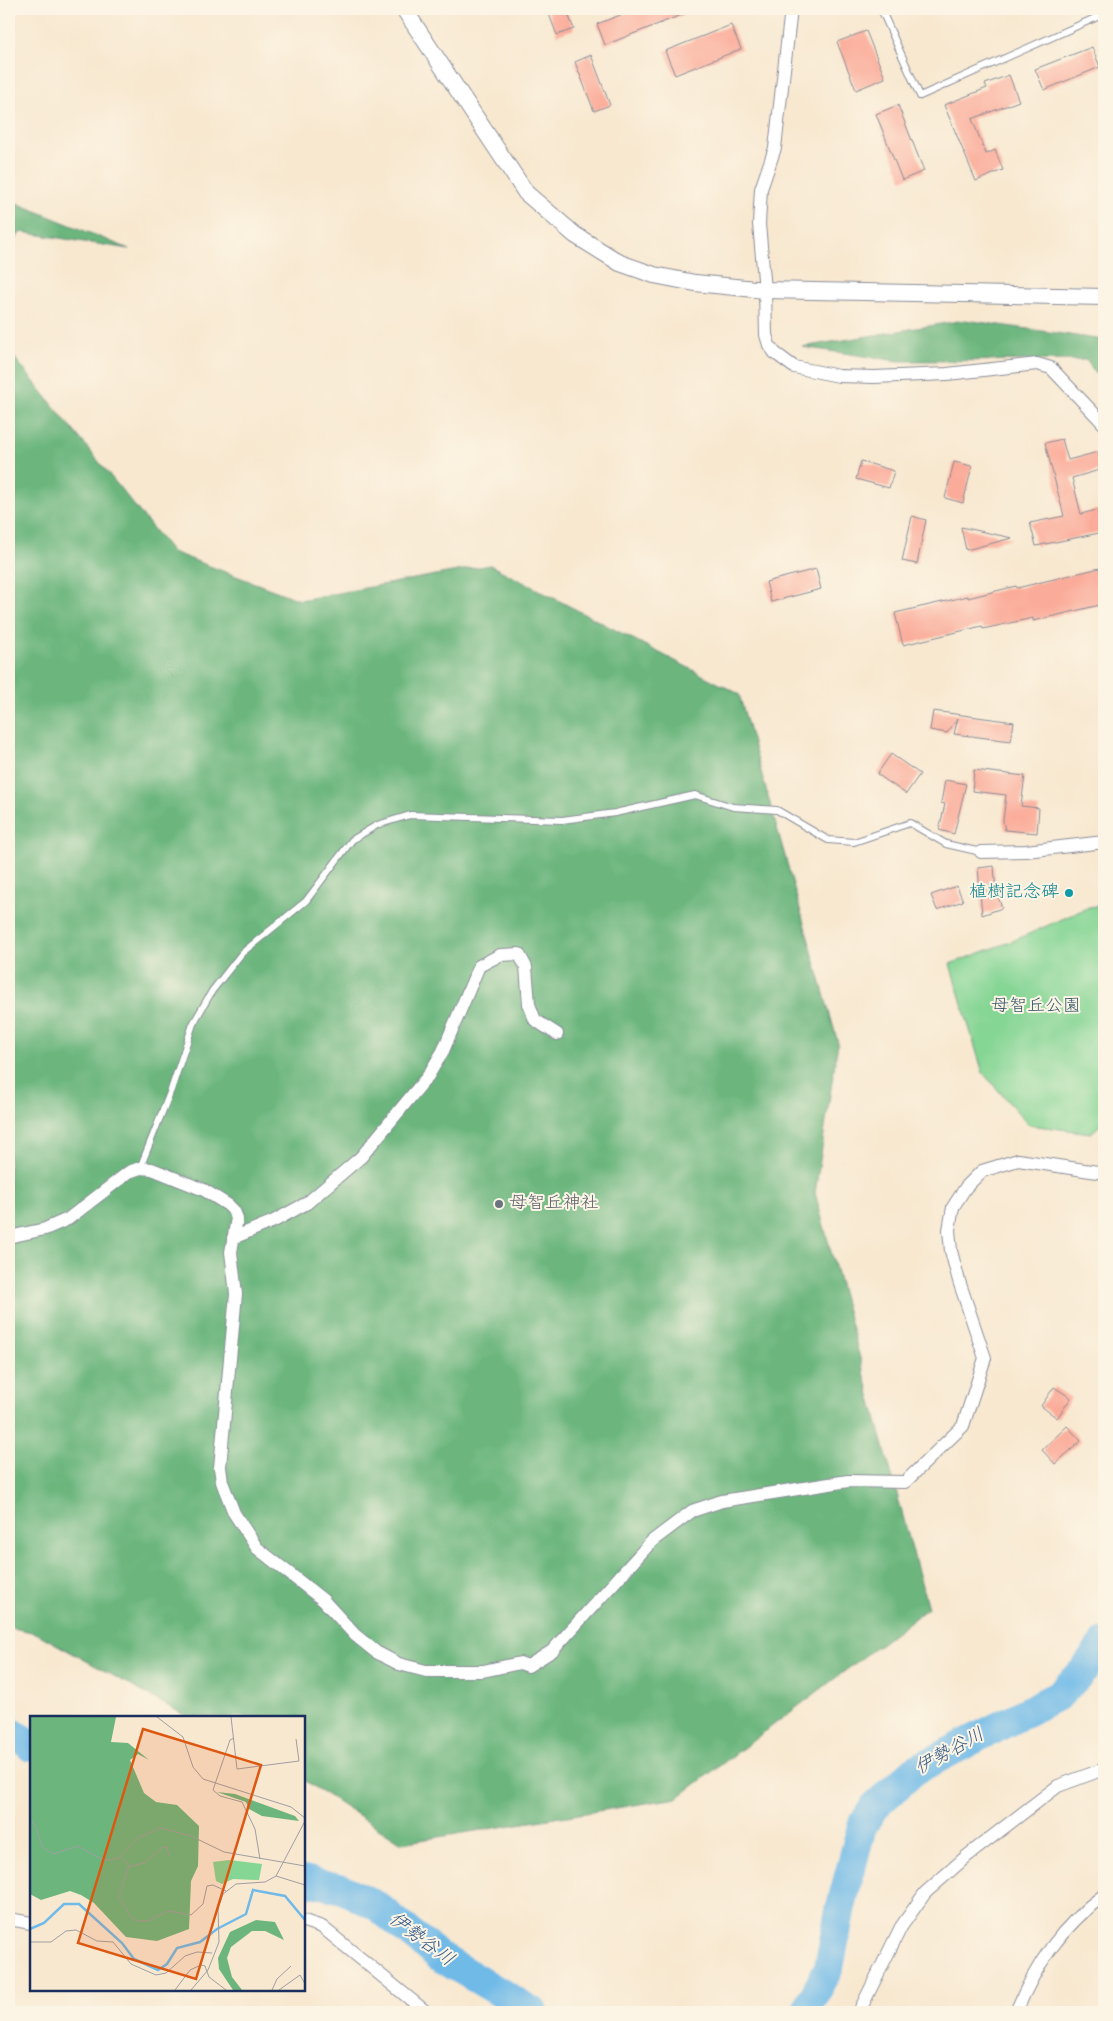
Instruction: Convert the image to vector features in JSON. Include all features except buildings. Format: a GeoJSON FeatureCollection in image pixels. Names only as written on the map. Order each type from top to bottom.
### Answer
{"type":"FeatureCollection","features":[{"type":"Feature","properties":{"kind":"street"},"geometry":{"type":"LineString","coordinates":[[404,9],[526,194],[576,235],[620,263],[654,275],[695,283],[765,290],[1104,298]]}},
{"type":"Feature","properties":{"kind":"street"},"geometry":{"type":"LineString","coordinates":[[791,9],[774,148],[761,189],[759,224],[765,290],[766,335],[769,345],[775,353],[794,367],[839,376],[874,377],[947,374],[1037,364],[1051,368],[1104,424]]}},
{"type":"Feature","properties":{"kind":"street"},"geometry":{"type":"LineString","coordinates":[[981,852],[1026,851],[1104,842]]}},
{"type":"Feature","properties":{"kind":"street"},"geometry":{"type":"LineString","coordinates":[[233,1238],[274,1221],[307,1202],[361,1156],[428,1076],[443,1051],[479,966],[500,956],[519,954],[526,967],[529,1004],[535,1020],[557,1034]]}},
{"type":"Feature","properties":{"kind":"street"},"geometry":{"type":"LineString","coordinates":[[9,1236],[45,1229],[68,1219],[129,1172],[140,1168],[152,1169],[204,1190],[228,1205],[234,1211],[237,1218],[231,1252],[236,1294],[220,1467],[222,1482],[234,1513],[256,1548],[323,1600],[355,1635],[376,1652],[399,1664],[426,1671],[483,1671],[520,1663],[528,1666],[552,1651],[652,1541],[692,1511],[722,1501],[848,1481],[905,1482],[963,1426],[985,1358],[951,1252],[949,1230],[953,1208],[966,1187],[982,1171],[1018,1160],[1104,1173]]}},
{"type":"Feature","properties":{"kind":"street"},"geometry":{"type":"LineString","coordinates":[[859,2012],[901,1927],[925,1894],[967,1856],[1058,1786],[1104,1769]]}},
{"type":"Feature","properties":{"kind":"street"},"geometry":{"type":"LineString","coordinates":[[1016,2012],[1042,1958],[1083,1910],[1104,1895]]}},
{"type":"Feature","properties":{"kind":"street"},"geometry":{"type":"LineString","coordinates":[[9,1919],[30,1923]]}},
{"type":"Feature","properties":{"kind":"street"},"geometry":{"type":"LineString","coordinates":[[305,1921],[322,1926],[426,2012]]}},
{"type":"Feature","properties":{"kind":"lane"},"geometry":{"type":"LineString","coordinates":[[881,9],[920,96],[1104,14]]}},
{"type":"Feature","properties":{"kind":"lane"},"geometry":{"type":"LineString","coordinates":[[140,1168],[171,1090],[193,1024],[212,991],[242,953],[306,901],[352,840],[377,825],[410,815],[562,820],[615,813],[695,796],[734,807],[777,810],[828,840],[854,842],[910,823],[946,844],[981,852]]}},
{"type":"Feature","properties":{"kind":"green space"},"geometry":{"type":"Polygon","coordinates":[[[9,200],[129,249],[21,232],[9,247],[9,200]]]}},
{"type":"Feature","properties":{"kind":"green space"},"geometry":{"type":"Polygon","coordinates":[[[965,320],[1104,340],[1104,385],[1086,360],[898,361],[802,347],[965,320]]]}},
{"type":"Feature","properties":{"kind":"green space"},"geometry":{"type":"Polygon","coordinates":[[[9,351],[172,552],[300,600],[490,565],[739,694],[838,1043],[815,1193],[928,1608],[677,1798],[402,1843],[305,1781],[305,1716],[186,1716],[36,1633],[9,1627],[9,351]]]}},
{"type":"Feature","properties":{"kind":"green space","name":"母智丘公園"},"geometry":{"type":"Polygon","coordinates":[[[1104,905],[1104,1122],[1091,1133],[1029,1125],[983,1073],[950,964],[1015,940],[1089,907],[1104,905]]]}},
{"type":"Feature","properties":{"kind":"waterway","name":"伊勢谷川"},"geometry":{"type":"LineString","coordinates":[[806,2012],[829,1967],[841,1906],[862,1826],[874,1807],[915,1770],[1059,1695],[1085,1669],[1104,1643]]}},
{"type":"Feature","properties":{"kind":"waterway","name":"伊勢谷川"},"geometry":{"type":"LineString","coordinates":[[9,1731],[30,1746]]}},
{"type":"Feature","properties":{"kind":"waterway","name":"伊勢谷川"},"geometry":{"type":"LineString","coordinates":[[305,1880],[343,1889],[377,1906],[440,1957],[533,2012]]}},
{"type":"Feature","properties":{"kind":"place","name":"植樹記念碑"},"geometry":{"type":"Point","coordinates":[1069,893]}},
{"type":"Feature","properties":{"kind":"place","name":"母智丘神社"},"geometry":{"type":"Point","coordinates":[499,1204]}}]}
